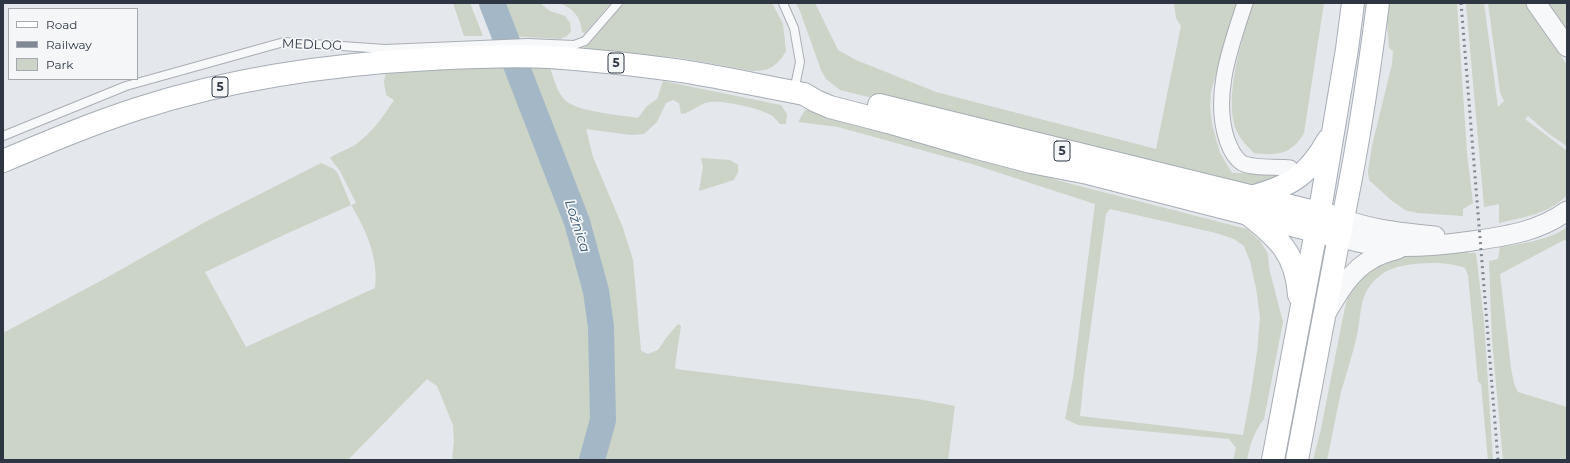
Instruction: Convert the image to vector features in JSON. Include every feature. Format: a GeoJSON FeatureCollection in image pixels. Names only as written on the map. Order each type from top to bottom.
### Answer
{"type":"FeatureCollection","features":[{"type":"Feature","properties":{"kind":"main road"},"geometry":{"type":"LineString","coordinates":[[1273,460],[1318,222],[1347,49],[1352,3]]}},
{"type":"Feature","properties":{"kind":"main road"},"geometry":{"type":"LineString","coordinates":[[1297,460],[1325,315],[1370,60],[1378,3]]}},
{"type":"Feature","properties":{"kind":"main road","name":"5"},"geometry":{"type":"LineString","coordinates":[[3,161],[67,134],[140,108],[209,89],[293,73],[372,62],[448,58],[547,57],[678,70],[799,93],[832,94],[1318,222]]}},
{"type":"Feature","properties":{"kind":"main road"},"geometry":{"type":"LineString","coordinates":[[1301,310],[1299,286],[1289,255],[1282,244],[1249,205],[1299,177],[1320,155],[1333,130]]}},
{"type":"Feature","properties":{"kind":"main road"},"geometry":{"type":"LineString","coordinates":[[1318,222],[1340,228]]}},
{"type":"Feature","properties":{"kind":"street"},"geometry":{"type":"LineString","coordinates":[[1245,3],[1230,49],[1224,84],[1221,111],[1226,134],[1233,154],[1240,162],[1248,165],[1290,168]]}},
{"type":"Feature","properties":{"kind":"street"},"geometry":{"type":"LineString","coordinates":[[1536,3],[1567,47]]}},
{"type":"Feature","properties":{"kind":"street"},"geometry":{"type":"LineString","coordinates":[[1340,228],[1378,245],[1404,247],[1450,244],[1526,232],[1543,226],[1567,212]]}},
{"type":"Feature","properties":{"kind":"street"},"geometry":{"type":"LineString","coordinates":[[1340,228],[1357,225],[1389,231],[1474,241]]}},
{"type":"Feature","properties":{"kind":"street"},"geometry":{"type":"LineString","coordinates":[[1325,315],[1346,282],[1361,266],[1372,259],[1404,247]]}},
{"type":"Feature","properties":{"kind":"lane","name":"MEDLOG"},"geometry":{"type":"LineString","coordinates":[[3,136],[126,86],[284,42],[385,49],[528,43],[574,45],[585,41],[618,3]]}},
{"type":"Feature","properties":{"kind":"lane"},"geometry":{"type":"LineString","coordinates":[[783,3],[794,28],[800,62],[799,93]]}},
{"type":"Feature","properties":{"kind":"green space"},"geometry":{"type":"Polygon","coordinates":[[[453,3],[470,3],[483,36],[464,36],[453,3]]]}},
{"type":"Feature","properties":{"kind":"green space"},"geometry":{"type":"Polygon","coordinates":[[[498,3],[540,3],[550,11],[565,16],[570,23],[571,31],[567,36],[560,39],[510,36],[498,3]]]}},
{"type":"Feature","properties":{"kind":"green space"},"geometry":{"type":"Polygon","coordinates":[[[559,3],[611,3],[585,33],[582,32],[580,22],[572,10],[559,3]]]}},
{"type":"Feature","properties":{"kind":"green space"},"geometry":{"type":"Polygon","coordinates":[[[624,3],[772,3],[783,24],[786,51],[772,67],[764,70],[752,71],[681,58],[581,50],[590,43],[624,3]]]}},
{"type":"Feature","properties":{"kind":"green space"},"geometry":{"type":"Polygon","coordinates":[[[796,3],[815,3],[838,50],[856,60],[936,92],[1156,149],[1181,26],[1176,18],[1174,3],[1238,3],[1211,91],[1210,106],[1212,124],[1220,153],[1232,173],[1251,173],[1270,170],[1284,176],[1260,184],[1237,185],[840,90],[826,79],[821,70],[796,3]]]}},
{"type":"Feature","properties":{"kind":"green space"},"geometry":{"type":"Polygon","coordinates":[[[1253,3],[1324,3],[1304,133],[1289,149],[1277,154],[1254,153],[1237,132],[1233,119],[1233,86],[1236,68],[1253,3]]]}},
{"type":"Feature","properties":{"kind":"green space"},"geometry":{"type":"Polygon","coordinates":[[[1389,3],[1457,3],[1467,153],[1473,203],[1463,209],[1463,216],[1417,213],[1405,210],[1391,200],[1369,180],[1368,171],[1372,146],[1392,64],[1393,51],[1389,48],[1387,22],[1389,3]]]}},
{"type":"Feature","properties":{"kind":"green space"},"geometry":{"type":"Polygon","coordinates":[[[1466,3],[1484,3],[1498,107],[1504,101],[1500,92],[1488,3],[1525,3],[1567,65],[1567,146],[1549,134],[1528,116],[1525,119],[1567,151],[1567,195],[1552,207],[1527,217],[1499,223],[1499,204],[1484,207],[1466,3]]]}},
{"type":"Feature","properties":{"kind":"green space"},"geometry":{"type":"Polygon","coordinates":[[[1548,3],[1567,3],[1567,30],[1548,3]]]}},
{"type":"Feature","properties":{"kind":"green space"},"geometry":{"type":"Polygon","coordinates":[[[509,65],[580,244],[587,270],[596,324],[598,352],[595,406],[583,460],[452,460],[454,442],[453,425],[437,386],[427,379],[348,460],[3,460],[3,333],[106,278],[207,221],[321,163],[334,169],[338,174],[351,205],[356,203],[340,171],[330,158],[355,145],[367,135],[381,119],[394,100],[386,95],[384,82],[386,71],[509,65]],[[351,205],[205,272],[246,347],[375,288],[376,277],[373,255],[366,234],[351,205]]]}},
{"type":"Feature","properties":{"kind":"green space"},"geometry":{"type":"Polygon","coordinates":[[[525,66],[550,68],[560,94],[572,105],[611,114],[638,118],[647,106],[657,99],[663,81],[781,105],[787,114],[786,124],[780,124],[771,115],[765,112],[741,105],[723,102],[706,103],[689,112],[681,114],[679,103],[673,100],[666,103],[657,122],[644,134],[631,135],[586,129],[593,157],[623,228],[633,260],[641,351],[648,354],[658,350],[678,324],[681,326],[675,366],[676,369],[918,399],[955,406],[948,460],[598,460],[606,423],[611,366],[606,307],[599,264],[587,226],[525,66]]]}},
{"type":"Feature","properties":{"kind":"green space"},"geometry":{"type":"Polygon","coordinates":[[[811,109],[1010,162],[1060,181],[1247,229],[1260,241],[1268,254],[1269,268],[1283,322],[1264,419],[1253,438],[1247,460],[1233,460],[1236,448],[1229,439],[1078,425],[1065,419],[1073,378],[1095,204],[972,164],[838,127],[798,122],[805,110],[811,109]],[[1110,209],[1106,214],[1080,416],[1243,435],[1257,352],[1260,317],[1250,261],[1244,246],[1234,239],[1216,233],[1110,209]]]}},
{"type":"Feature","properties":{"kind":"green space"},"geometry":{"type":"Polygon","coordinates":[[[701,158],[730,160],[738,165],[738,172],[734,180],[699,191],[703,167],[701,158]]]}},
{"type":"Feature","properties":{"kind":"green space"},"geometry":{"type":"Polygon","coordinates":[[[1567,227],[1567,241],[1564,240],[1500,274],[1514,384],[1518,392],[1567,407],[1567,460],[1503,460],[1492,340],[1489,261],[1498,259],[1500,247],[1526,243],[1544,238],[1567,227]]]}},
{"type":"Feature","properties":{"kind":"green space"},"geometry":{"type":"Polygon","coordinates":[[[1467,249],[1468,253],[1476,253],[1484,321],[1493,460],[1488,460],[1481,384],[1478,381],[1468,275],[1465,268],[1457,265],[1424,263],[1402,266],[1385,272],[1369,287],[1363,299],[1358,332],[1341,392],[1327,460],[1313,460],[1321,429],[1347,299],[1353,284],[1361,273],[1395,255],[1467,249]]]}},
{"type":"Feature","properties":{"kind":"waterway","name":"Ložnica"},"geometry":{"type":"LineString","coordinates":[[492,3],[577,222],[596,291],[601,327],[603,420],[592,460]]}},
{"type":"Feature","properties":{"kind":"railway"},"geometry":{"type":"LineString","coordinates":[[1461,3],[1498,460]]}}]}
